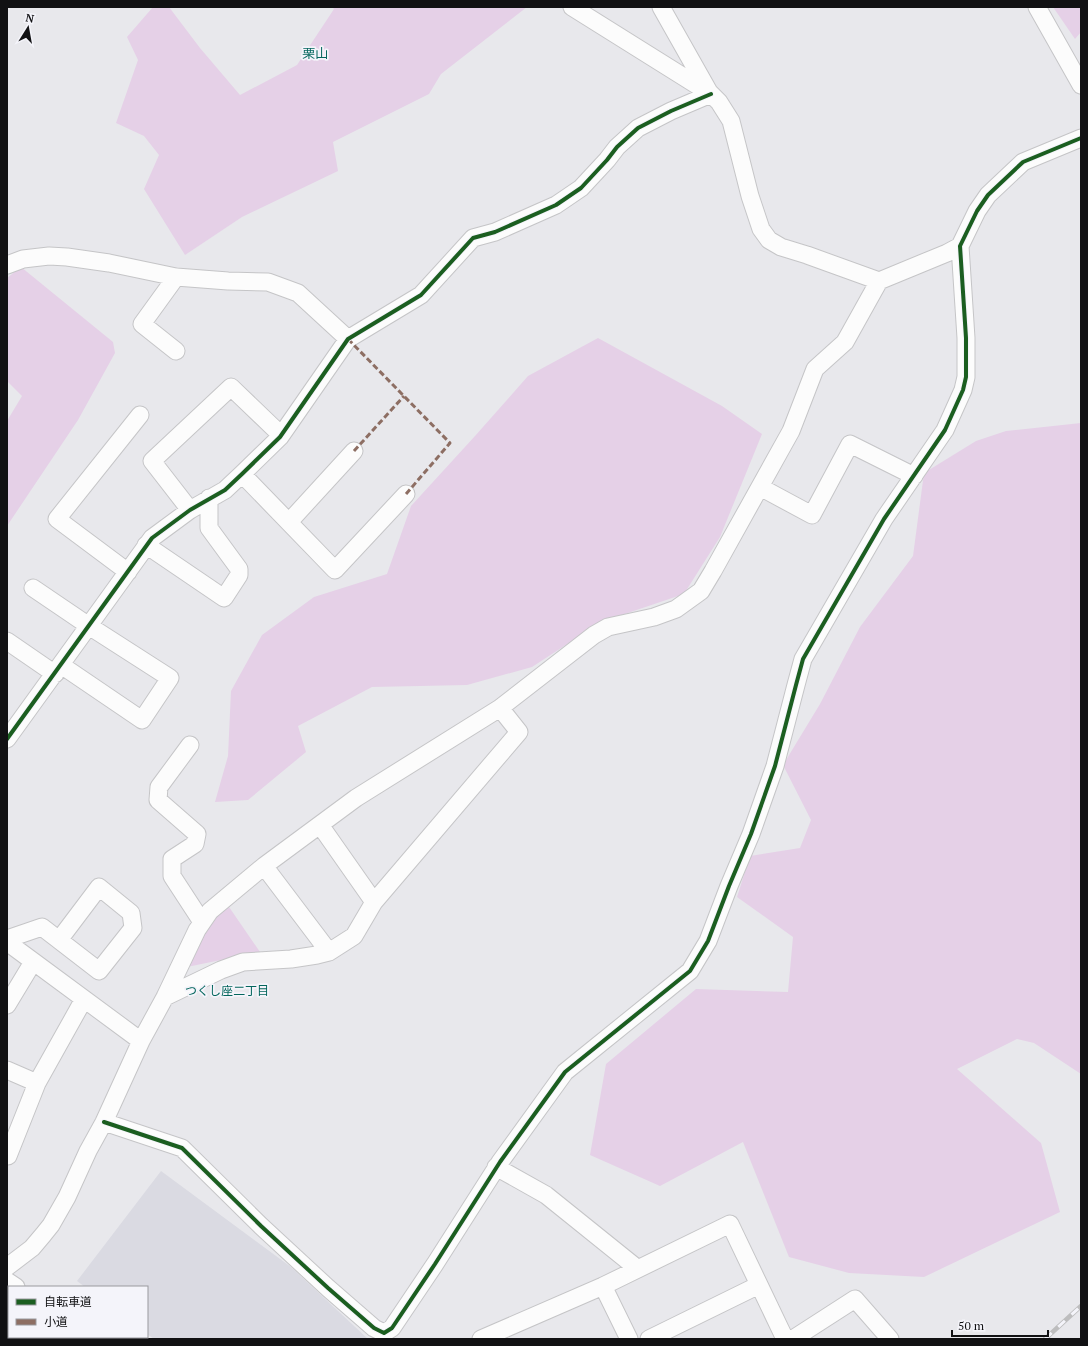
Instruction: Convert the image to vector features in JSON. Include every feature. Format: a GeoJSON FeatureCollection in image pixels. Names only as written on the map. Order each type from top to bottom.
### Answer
{"type":"FeatureCollection","features":[{"type":"Feature","properties":{"kind":"street"},"geometry":{"type":"LineString","coordinates":[[572,7],[711,94],[719,102],[731,120],[750,196],[761,229],[769,240],[781,247],[807,254],[880,281]]}},
{"type":"Feature","properties":{"kind":"street"},"geometry":{"type":"LineString","coordinates":[[661,7],[711,94]]}},
{"type":"Feature","properties":{"kind":"street"},"geometry":{"type":"LineString","coordinates":[[1037,7],[1081,85]]}},
{"type":"Feature","properties":{"kind":"street"},"geometry":{"type":"LineString","coordinates":[[7,739],[58,670],[146,545],[152,538],[190,510],[225,490],[282,435],[348,339],[421,295],[473,238],[496,232],[556,205],[581,188],[617,147],[638,128],[671,111],[711,94]]}},
{"type":"Feature","properties":{"kind":"street"},"geometry":{"type":"LineString","coordinates":[[104,1122],[182,1148],[261,1226],[374,1328],[384,1333],[392,1328],[431,1270],[496,1167],[565,1072],[690,971],[708,941],[751,834],[776,766],[803,660],[884,519],[945,430],[964,390],[966,377],[966,338],[960,246],[988,195],[1023,162],[1081,138]]}},
{"type":"Feature","properties":{"kind":"street"},"geometry":{"type":"LineString","coordinates":[[7,1267],[32,1248],[51,1225],[67,1198],[141,1041],[165,997],[197,930],[210,911],[264,866],[356,798],[500,708],[594,635],[608,627],[654,618],[676,608],[701,591],[791,431],[815,369],[845,342],[880,281],[960,246]]}},
{"type":"Feature","properties":{"kind":"street"},"geometry":{"type":"LineString","coordinates":[[7,265],[23,259],[49,256],[67,257],[109,263],[176,277],[268,282],[298,293],[348,339]]}},
{"type":"Feature","properties":{"kind":"street"},"geometry":{"type":"LineString","coordinates":[[176,277],[142,324],[176,352]]}},
{"type":"Feature","properties":{"kind":"street"},"geometry":{"type":"LineString","coordinates":[[190,510],[152,461],[231,387],[282,435]]}},
{"type":"Feature","properties":{"kind":"street"},"geometry":{"type":"LineString","coordinates":[[128,572],[56,519],[140,415]]}},
{"type":"Feature","properties":{"kind":"street"},"geometry":{"type":"LineString","coordinates":[[760,487],[812,515],[850,444],[914,476]]}},
{"type":"Feature","properties":{"kind":"street"},"geometry":{"type":"LineString","coordinates":[[289,522],[354,451]]}},
{"type":"Feature","properties":{"kind":"street"},"geometry":{"type":"LineString","coordinates":[[242,474],[335,570],[406,494]]}},
{"type":"Feature","properties":{"kind":"street"},"geometry":{"type":"LineString","coordinates":[[146,545],[224,598],[239,575],[239,569],[209,528],[209,498]]}},
{"type":"Feature","properties":{"kind":"street"},"geometry":{"type":"LineString","coordinates":[[7,641],[142,720],[170,678],[33,588]]}},
{"type":"Feature","properties":{"kind":"street"},"geometry":{"type":"LineString","coordinates":[[165,997],[221,970],[243,962],[291,959],[329,952],[354,936],[374,902],[519,732],[500,708]]}},
{"type":"Feature","properties":{"kind":"street"},"geometry":{"type":"LineString","coordinates":[[190,745],[159,787],[158,800],[197,834],[195,844],[172,859],[172,876],[202,922]]}},
{"type":"Feature","properties":{"kind":"street"},"geometry":{"type":"LineString","coordinates":[[320,825],[374,902]]}},
{"type":"Feature","properties":{"kind":"street"},"geometry":{"type":"LineString","coordinates":[[264,866],[329,952]]}},
{"type":"Feature","properties":{"kind":"street"},"geometry":{"type":"LineString","coordinates":[[7,939],[42,927],[99,971],[133,928],[131,913],[99,887],[59,940]]}},
{"type":"Feature","properties":{"kind":"street"},"geometry":{"type":"LineString","coordinates":[[7,942],[141,1041]]}},
{"type":"Feature","properties":{"kind":"street"},"geometry":{"type":"LineString","coordinates":[[7,1005],[33,962]]}},
{"type":"Feature","properties":{"kind":"street"},"geometry":{"type":"LineString","coordinates":[[7,1155],[8,1156],[38,1083],[84,999]]}},
{"type":"Feature","properties":{"kind":"street"},"geometry":{"type":"LineString","coordinates":[[7,1070],[38,1083]]}},
{"type":"Feature","properties":{"kind":"street"},"geometry":{"type":"LineString","coordinates":[[496,1167],[546,1195],[638,1269]]}},
{"type":"Feature","properties":{"kind":"street"},"geometry":{"type":"LineString","coordinates":[[481,1339],[604,1286],[730,1224],[785,1339]]}},
{"type":"Feature","properties":{"kind":"street"},"geometry":{"type":"LineString","coordinates":[[649,1339],[760,1285]]}},
{"type":"Feature","properties":{"kind":"street"},"geometry":{"type":"LineString","coordinates":[[604,1286],[629,1339]]}},
{"type":"Feature","properties":{"kind":"street"},"geometry":{"type":"LineString","coordinates":[[793,1339],[855,1299],[890,1339]]}},
{"type":"Feature","properties":{"kind":"shaded area"},"geometry":{"type":"Polygon","coordinates":[[[153,7],[169,7],[200,48],[240,95],[297,65],[334,9],[332,7],[527,7],[441,74],[429,94],[333,142],[338,171],[242,217],[185,255],[144,189],[159,155],[144,136],[116,123],[138,60],[127,37],[153,7]]]}},
{"type":"Feature","properties":{"kind":"shaded area"},"geometry":{"type":"Polygon","coordinates":[[[1053,7],[1081,7],[1081,32],[1075,39],[1053,7]]]}},
{"type":"Feature","properties":{"kind":"shaded area"},"geometry":{"type":"Polygon","coordinates":[[[21,267],[113,342],[115,353],[78,420],[7,526],[7,421],[22,396],[7,381],[7,278],[21,267]]]}},
{"type":"Feature","properties":{"kind":"shaded area"},"geometry":{"type":"Polygon","coordinates":[[[598,338],[722,406],[762,434],[720,537],[684,594],[601,622],[532,667],[467,685],[372,687],[298,726],[306,752],[248,800],[215,802],[228,756],[231,691],[262,635],[314,597],[387,574],[411,506],[528,376],[598,338]]]}},
{"type":"Feature","properties":{"kind":"shaded area"},"geometry":{"type":"Polygon","coordinates":[[[1081,423],[1081,1074],[1034,1043],[1017,1039],[957,1069],[1041,1143],[1060,1212],[924,1277],[849,1273],[789,1257],[743,1142],[660,1186],[590,1155],[606,1064],[696,989],[788,992],[793,937],[737,897],[750,856],[800,848],[811,820],[783,765],[820,704],[860,627],[913,556],[924,473],[976,441],[1006,431],[1081,423]]]}},
{"type":"Feature","properties":{"kind":"shaded area"},"geometry":{"type":"Polygon","coordinates":[[[227,904],[260,952],[187,967],[204,930],[227,904]]]}},
{"type":"Feature","properties":{"kind":"shaded area"},"geometry":{"type":"Polygon","coordinates":[[[161,1171],[291,1267],[368,1339],[154,1339],[148,1335],[148,1286],[84,1286],[77,1281],[161,1171]]]}},
{"type":"Feature","properties":{"kind":"railway"},"geometry":{"type":"LineString","coordinates":[[1045,1339],[1081,1306]]}},
{"type":"Feature","properties":{"kind":"marked path"},"geometry":{"type":"LineString","coordinates":[[348,339],[450,443],[406,494]]}},
{"type":"Feature","properties":{"kind":"marked path"},"geometry":{"type":"LineString","coordinates":[[354,451],[404,396]]}},
{"type":"Feature","properties":{"kind":"cycle path"},"geometry":{"type":"LineString","coordinates":[[7,739],[152,538],[190,510],[225,490],[280,437],[348,339],[421,295],[473,238],[495,232],[556,205],[581,188],[617,147],[638,128],[671,111],[711,94]]}},
{"type":"Feature","properties":{"kind":"cycle path"},"geometry":{"type":"LineString","coordinates":[[104,1122],[182,1148],[261,1226],[374,1328],[384,1333],[392,1328],[500,1162],[565,1072],[690,971],[708,941],[751,834],[775,766],[803,659],[884,519],[945,430],[963,390],[966,377],[966,338],[960,246],[977,211],[988,195],[1023,162],[1081,138]]}},
{"type":"Feature","properties":{"kind":"district","name":"栗山"},"geometry":{"type":"Point","coordinates":[315,53]}},
{"type":"Feature","properties":{"kind":"district","name":"つくし座二丁目"},"geometry":{"type":"Point","coordinates":[227,990]}}]}
